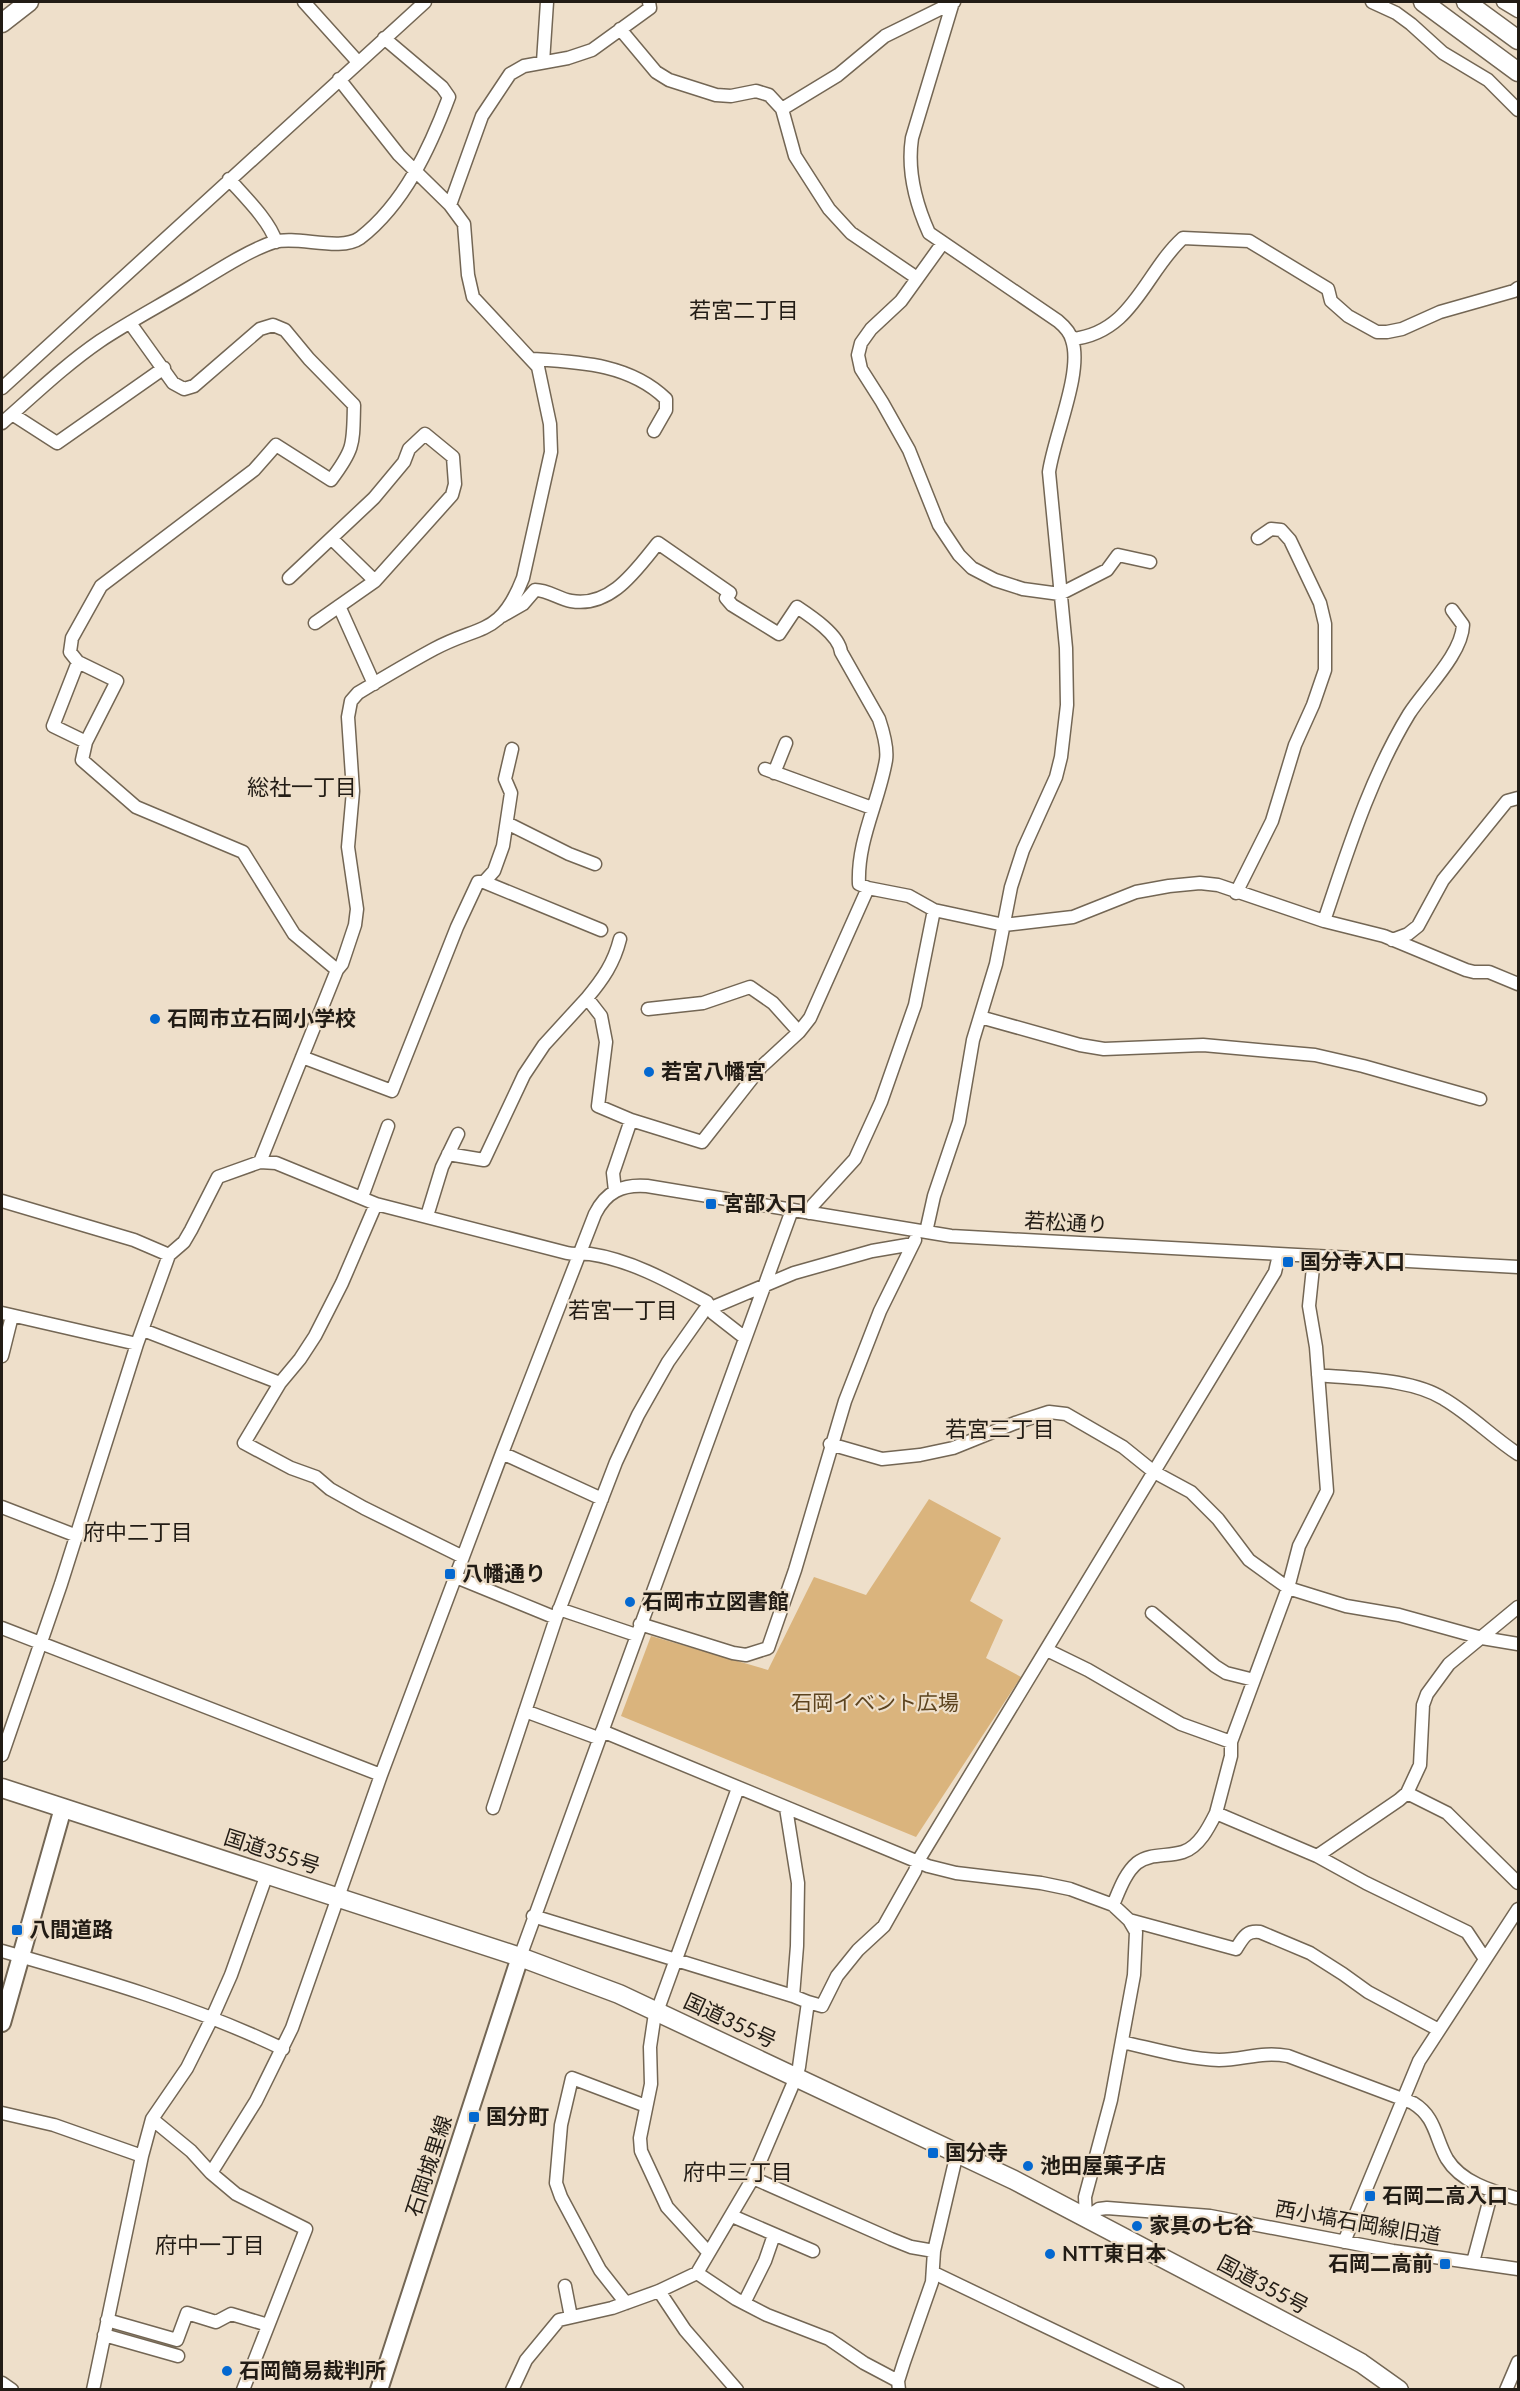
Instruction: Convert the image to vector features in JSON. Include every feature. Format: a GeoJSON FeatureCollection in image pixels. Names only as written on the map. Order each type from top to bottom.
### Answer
{"type":"FeatureCollection","features":[{"type":"Feature","properties":{"kind":"highway"},"geometry":{"type":"LineString","coordinates":[[2,23],[29,2]]}},
{"type":"Feature","properties":{"kind":"highway"},"geometry":{"type":"LineString","coordinates":[[1423,2],[1518,72]]}},
{"type":"Feature","properties":{"kind":"highway"},"geometry":{"type":"LineString","coordinates":[[1466,2],[1518,40]]}},
{"type":"Feature","properties":{"kind":"highway","name":"国道355号"},"geometry":{"type":"LineString","coordinates":[[2,1788],[520,1957],[589,1982],[658,2011],[957,2153],[1086,2218],[1321,2341],[1361,2363],[1399,2390]]}},
{"type":"Feature","properties":{"kind":"main road"},"geometry":{"type":"LineString","coordinates":[[2,2023],[63,1808]]}},
{"type":"Feature","properties":{"kind":"main road","name":"石岡城里線"},"geometry":{"type":"LineString","coordinates":[[379,2390],[520,1957]]}},
{"type":"Feature","properties":{"kind":"street"},"geometry":{"type":"LineString","coordinates":[[304,2],[358,62]]}},
{"type":"Feature","properties":{"kind":"street"},"geometry":{"type":"LineString","coordinates":[[2,388],[229,178],[425,2]]}},
{"type":"Feature","properties":{"kind":"street"},"geometry":{"type":"LineString","coordinates":[[543,62],[547,2]]}},
{"type":"Feature","properties":{"kind":"street"},"geometry":{"type":"LineString","coordinates":[[450,205],[482,116],[510,74],[524,66],[568,58],[592,50],[650,8],[649,2]]}},
{"type":"Feature","properties":{"kind":"street"},"geometry":{"type":"LineString","coordinates":[[782,109],[838,75],[885,36],[953,2]]}},
{"type":"Feature","properties":{"kind":"street"},"geometry":{"type":"LineString","coordinates":[[456,1577],[557,1613],[638,1629],[733,1653],[746,1655],[768,1647],[795,1570],[830,1444],[856,1370],[880,1311],[922,1232],[959,1122],[973,1040],[1004,925],[1011,887],[1023,850],[1056,777],[1061,757],[1068,705],[1066,648],[1049,472],[1052,451],[1075,368],[1072,339],[1058,321],[942,244],[929,233],[919,213],[909,159],[912,138],[953,2]]}},
{"type":"Feature","properties":{"kind":"street"},"geometry":{"type":"LineString","coordinates":[[1372,2],[1404,19],[1443,53],[1488,80],[1518,110]]}},
{"type":"Feature","properties":{"kind":"street"},"geometry":{"type":"LineString","coordinates":[[1503,2],[1518,11]]}},
{"type":"Feature","properties":{"kind":"street"},"geometry":{"type":"LineString","coordinates":[[620,28],[662,77],[723,96],[756,90],[769,94],[782,109],[795,156],[829,209],[851,233],[917,278]]}},
{"type":"Feature","properties":{"kind":"street"},"geometry":{"type":"LineString","coordinates":[[2,423],[72,362],[100,341],[225,266],[276,242],[345,243],[357,240],[373,227],[415,171],[437,130],[449,97],[442,87],[384,38]]}},
{"type":"Feature","properties":{"kind":"street"},"geometry":{"type":"LineString","coordinates":[[339,79],[399,155],[450,205],[464,224],[468,275],[473,297],[537,367],[550,424],[551,452],[523,578],[518,592],[502,616]]}},
{"type":"Feature","properties":{"kind":"street"},"geometry":{"type":"LineString","coordinates":[[229,178],[256,210],[276,242]]}},
{"type":"Feature","properties":{"kind":"street"},"geometry":{"type":"LineString","coordinates":[[1072,339],[1094,335],[1117,320],[1138,300],[1171,248],[1183,238],[1249,241],[1328,289],[1328,295],[1336,308],[1377,332],[1402,329],[1440,312],[1518,288]]}},
{"type":"Feature","properties":{"kind":"street"},"geometry":{"type":"LineString","coordinates":[[942,244],[902,301],[871,329],[861,343],[858,355],[861,369],[896,426],[931,502],[939,525],[959,555],[972,568],[995,580],[1023,589],[1060,594],[1107,570],[1118,555],[1150,562]]}},
{"type":"Feature","properties":{"kind":"street"},"geometry":{"type":"LineString","coordinates":[[130,323],[173,383],[184,388],[194,386],[260,329],[273,325],[285,330],[309,359],[354,405],[353,443],[348,457],[331,480],[276,445],[254,470],[101,586],[72,638],[70,652],[78,662],[117,681],[86,742],[82,760],[136,807],[243,852],[294,934],[337,970]]}},
{"type":"Feature","properties":{"kind":"street"},"geometry":{"type":"LineString","coordinates":[[532,359],[579,362],[623,371],[652,385],[666,399],[666,410],[654,431]]}},
{"type":"Feature","properties":{"kind":"street"},"geometry":{"type":"LineString","coordinates":[[12,414],[57,443],[164,368]]}},
{"type":"Feature","properties":{"kind":"street"},"geometry":{"type":"LineString","coordinates":[[289,578],[374,498],[404,462],[409,449],[425,434],[453,457],[455,484],[452,495],[375,581],[315,623]]}},
{"type":"Feature","properties":{"kind":"street"},"geometry":{"type":"LineString","coordinates":[[1236,893],[1272,821],[1295,745],[1313,705],[1325,670],[1325,624],[1320,603],[1290,540],[1281,530],[1271,529],[1258,538]]}},
{"type":"Feature","properties":{"kind":"street"},"geometry":{"type":"LineString","coordinates":[[332,539],[375,581]]}},
{"type":"Feature","properties":{"kind":"street"},"geometry":{"type":"LineString","coordinates":[[260,1162],[337,970],[342,964],[355,925],[357,909],[348,847],[353,791],[348,717],[351,701],[358,693],[436,648],[491,626],[502,616],[523,604],[535,590],[543,590],[556,597],[579,601],[615,591],[627,581],[658,543],[730,593],[726,598],[732,605],[779,634],[797,607],[840,644],[849,669],[879,719],[883,730],[886,758],[861,850],[859,884],[909,897],[934,910],[1004,925],[1072,917],[1136,892],[1169,886],[1218,885],[1324,921],[1392,940],[1466,970],[1489,972],[1518,984]]}},
{"type":"Feature","properties":{"kind":"street"},"geometry":{"type":"LineString","coordinates":[[339,606],[374,684]]}},
{"type":"Feature","properties":{"kind":"street"},"geometry":{"type":"LineString","coordinates":[[1324,921],[1360,814],[1382,765],[1409,714],[1460,642],[1462,625],[1452,610]]}},
{"type":"Feature","properties":{"kind":"street"},"geometry":{"type":"LineString","coordinates":[[78,662],[53,726],[86,742]]}},
{"type":"Feature","properties":{"kind":"street"},"geometry":{"type":"LineString","coordinates":[[786,743],[770,771],[872,808]]}},
{"type":"Feature","properties":{"kind":"street"},"geometry":{"type":"LineString","coordinates":[[484,882],[494,871],[503,846],[511,793],[505,779],[512,749]]}},
{"type":"Feature","properties":{"kind":"street"},"geometry":{"type":"LineString","coordinates":[[1392,940],[1408,934],[1418,926],[1443,880],[1507,801],[1518,798]]}},
{"type":"Feature","properties":{"kind":"street"},"geometry":{"type":"LineString","coordinates":[[507,823],[569,855],[595,864]]}},
{"type":"Feature","properties":{"kind":"street"},"geometry":{"type":"LineString","coordinates":[[302,1057],[392,1090],[457,927],[478,882],[484,882],[601,930]]}},
{"type":"Feature","properties":{"kind":"street"},"geometry":{"type":"LineString","coordinates":[[587,998],[601,1017],[606,1042],[598,1106],[631,1120],[702,1142],[761,1067],[799,1032],[814,1010],[868,888]]}},
{"type":"Feature","properties":{"kind":"street"},"geometry":{"type":"LineString","coordinates":[[808,1213],[855,1159],[874,1118],[915,1005],[934,910]]}},
{"type":"Feature","properties":{"kind":"street"},"geometry":{"type":"LineString","coordinates":[[448,1154],[484,1160],[524,1075],[544,1045],[606,976],[621,939]]}},
{"type":"Feature","properties":{"kind":"street"},"geometry":{"type":"LineString","coordinates":[[648,1009],[703,1003],[750,987],[773,1003],[799,1032]]}},
{"type":"Feature","properties":{"kind":"street"},"geometry":{"type":"LineString","coordinates":[[980,1017],[1080,1045],[1104,1049],[1203,1045],[1315,1055],[1480,1099]]}},
{"type":"Feature","properties":{"kind":"street"},"geometry":{"type":"LineString","coordinates":[[211,2173],[256,2101],[283,2049],[310,1982],[381,1775],[502,1454],[600,1204],[615,1191],[613,1173],[631,1120]]}},
{"type":"Feature","properties":{"kind":"street"},"geometry":{"type":"LineString","coordinates":[[362,1197],[388,1126]]}},
{"type":"Feature","properties":{"kind":"street"},"geometry":{"type":"LineString","coordinates":[[427,1216],[442,1167],[458,1134]]}},
{"type":"Feature","properties":{"kind":"street"},"geometry":{"type":"LineString","coordinates":[[2,1755],[77,1536],[137,1344],[170,1255],[184,1242],[218,1177],[260,1162],[276,1163],[376,1203],[579,1256],[587,1253],[634,1266],[707,1302],[713,1313],[745,1338]]}},
{"type":"Feature","properties":{"kind":"street","name":"若松通り"},"geometry":{"type":"LineString","coordinates":[[615,1191],[626,1186],[647,1186],[962,1237],[1518,1267]]}},
{"type":"Feature","properties":{"kind":"street"},"geometry":{"type":"LineString","coordinates":[[2,1201],[134,1240],[170,1255]]}},
{"type":"Feature","properties":{"kind":"street"},"geometry":{"type":"LineString","coordinates":[[376,1203],[342,1283],[315,1336],[280,1383],[244,1443],[291,1468],[316,1477],[330,1489],[364,1508],[463,1557]]}},
{"type":"Feature","properties":{"kind":"street"},"geometry":{"type":"LineString","coordinates":[[520,1957],[533,1916],[792,1210]]}},
{"type":"Feature","properties":{"kind":"street"},"geometry":{"type":"LineString","coordinates":[[493,1809],[557,1613],[616,1462],[638,1414],[668,1362],[704,1311],[794,1273],[840,1259],[914,1244]]}},
{"type":"Feature","properties":{"kind":"street"},"geometry":{"type":"LineString","coordinates":[[533,1916],[822,2006],[837,1976],[858,1950],[884,1926],[918,1862],[1275,1272],[1279,1255]]}},
{"type":"Feature","properties":{"kind":"street"},"geometry":{"type":"LineString","coordinates":[[1113,1905],[1123,1881],[1135,1865],[1146,1858],[1184,1852],[1205,1833],[1216,1813],[1231,1756],[1232,1742],[1288,1588],[1299,1546],[1327,1491],[1327,1463],[1321,1427],[1310,1306],[1314,1257]]}},
{"type":"Feature","properties":{"kind":"street"},"geometry":{"type":"LineString","coordinates":[[2,1356],[7,1314],[137,1344]]}},
{"type":"Feature","properties":{"kind":"street"},"geometry":{"type":"LineString","coordinates":[[143,1330],[280,1383]]}},
{"type":"Feature","properties":{"kind":"street"},"geometry":{"type":"LineString","coordinates":[[1318,1375],[1409,1385],[1427,1391],[1444,1398],[1496,1440],[1518,1454]]}},
{"type":"Feature","properties":{"kind":"street"},"geometry":{"type":"LineString","coordinates":[[830,1444],[882,1459],[920,1455],[953,1448],[1049,1412],[1066,1414],[1123,1447],[1154,1472],[1191,1492],[1218,1519],[1249,1560],[1288,1588],[1346,1606],[1399,1615],[1482,1638],[1518,1644]]}},
{"type":"Feature","properties":{"kind":"street"},"geometry":{"type":"LineString","coordinates":[[502,1454],[602,1499]]}},
{"type":"Feature","properties":{"kind":"street"},"geometry":{"type":"LineString","coordinates":[[2,1507],[77,1536]]}},
{"type":"Feature","properties":{"kind":"street"},"geometry":{"type":"LineString","coordinates":[[1317,1856],[1407,1793],[1420,1765],[1423,1705],[1427,1694],[1449,1664],[1518,1607]]}},
{"type":"Feature","properties":{"kind":"street"},"geometry":{"type":"LineString","coordinates":[[1152,1613],[1215,1666],[1226,1673],[1254,1680]]}},
{"type":"Feature","properties":{"kind":"street"},"geometry":{"type":"LineString","coordinates":[[2,1628],[381,1775]]}},
{"type":"Feature","properties":{"kind":"street"},"geometry":{"type":"LineString","coordinates":[[1047,1650],[1088,1670],[1181,1724],[1232,1742]]}},
{"type":"Feature","properties":{"kind":"street"},"geometry":{"type":"LineString","coordinates":[[525,1712],[600,1735],[738,1788],[918,1862],[956,1873],[1041,1883],[1070,1889],[1113,1905],[1129,1920],[1136,1932],[1134,1975],[1111,2100],[1085,2197],[1086,2218]]}},
{"type":"Feature","properties":{"kind":"street"},"geometry":{"type":"LineString","coordinates":[[708,2252],[667,2207],[641,2151],[640,2138],[651,2084],[650,2047],[658,2011],[738,1788]]}},
{"type":"Feature","properties":{"kind":"street"},"geometry":{"type":"LineString","coordinates":[[1407,1793],[1447,1813],[1518,1883]]}},
{"type":"Feature","properties":{"kind":"street"},"geometry":{"type":"LineString","coordinates":[[786,1808],[798,1883],[793,1996]]}},
{"type":"Feature","properties":{"kind":"street"},"geometry":{"type":"LineString","coordinates":[[1216,1813],[1317,1856],[1366,1883],[1467,1932],[1485,1959]]}},
{"type":"Feature","properties":{"kind":"street"},"geometry":{"type":"LineString","coordinates":[[93,2390],[142,2156],[152,2119],[187,2068],[212,2018],[231,1975],[267,1874]]}},
{"type":"Feature","properties":{"kind":"street"},"geometry":{"type":"LineString","coordinates":[[1344,2242],[1419,2061],[1518,1909]]}},
{"type":"Feature","properties":{"kind":"street"},"geometry":{"type":"LineString","coordinates":[[1129,1920],[1236,1949],[1245,1934],[1252,1931],[1260,1932],[1310,1953],[1368,1992],[1439,2030]]}},
{"type":"Feature","properties":{"kind":"street"},"geometry":{"type":"LineString","coordinates":[[2,1951],[115,1985],[212,2018],[283,2049]]}},
{"type":"Feature","properties":{"kind":"street"},"geometry":{"type":"LineString","coordinates":[[512,2390],[526,2360],[555,2323],[626,2303],[697,2273],[753,2178],[796,2077],[807,2002]]}},
{"type":"Feature","properties":{"kind":"street"},"geometry":{"type":"LineString","coordinates":[[1122,2042],[1203,2059],[1230,2059],[1271,2053],[1288,2056],[1413,2103],[1434,2122],[1446,2157],[1454,2168],[1492,2192],[1516,2198]]}},
{"type":"Feature","properties":{"kind":"street"},"geometry":{"type":"LineString","coordinates":[[626,2303],[600,2270],[561,2197],[556,2183],[558,2149],[572,2078],[646,2106]]}},
{"type":"Feature","properties":{"kind":"street"},"geometry":{"type":"LineString","coordinates":[[2,2113],[87,2135],[142,2156]]}},
{"type":"Feature","properties":{"kind":"street"},"geometry":{"type":"LineString","coordinates":[[152,2119],[191,2151],[211,2173],[236,2194],[306,2229],[243,2390]]}},
{"type":"Feature","properties":{"kind":"street"},"geometry":{"type":"LineString","coordinates":[[697,2273],[744,2303],[829,2339],[899,2387],[934,2272],[934,2251],[957,2153]]}},
{"type":"Feature","properties":{"kind":"street"},"geometry":{"type":"LineString","coordinates":[[753,2178],[891,2239],[911,2247],[934,2251]]}},
{"type":"Feature","properties":{"kind":"street"},"geometry":{"type":"LineString","coordinates":[[1473,2262],[1492,2192]]}},
{"type":"Feature","properties":{"kind":"street","name":"西小塙石岡線旧道"},"geometry":{"type":"LineString","coordinates":[[1086,2218],[1100,2209],[1107,2208],[1210,2216],[1344,2242],[1518,2269]]}},
{"type":"Feature","properties":{"kind":"street"},"geometry":{"type":"LineString","coordinates":[[732,2216],[813,2251]]}},
{"type":"Feature","properties":{"kind":"street"},"geometry":{"type":"LineString","coordinates":[[744,2303],[765,2261],[774,2235]]}},
{"type":"Feature","properties":{"kind":"street"},"geometry":{"type":"LineString","coordinates":[[934,2272],[1178,2390]]}},
{"type":"Feature","properties":{"kind":"street"},"geometry":{"type":"LineString","coordinates":[[565,2286],[571,2317]]}},
{"type":"Feature","properties":{"kind":"street"},"geometry":{"type":"LineString","coordinates":[[659,2291],[685,2330],[737,2390]]}},
{"type":"Feature","properties":{"kind":"street"},"geometry":{"type":"LineString","coordinates":[[108,2320],[177,2340],[187,2313],[216,2322],[231,2314],[268,2325]]}},
{"type":"Feature","properties":{"kind":"street"},"geometry":{"type":"LineString","coordinates":[[104,2335],[178,2356]]}},
{"type":"Feature","properties":{"kind":"street"},"geometry":{"type":"LineString","coordinates":[[1506,2390],[1518,2362]]}},
{"type":"Feature","properties":{"kind":"street"},"geometry":{"type":"LineString","coordinates":[[2,2383],[12,2390]]}},
{"type":"Feature","properties":{"kind":"green space","name":"石岡イベント広場"},"geometry":{"type":"Polygon","coordinates":[[[929,1499],[1001,1538],[970,1601],[1003,1620],[986,1658],[1021,1677],[916,1837],[621,1716],[651,1636],[768,1670],[814,1577],[866,1595],[929,1499]]]}},
{"type":"Feature","properties":{"kind":"place","name":"石岡市立石岡小学校"},"geometry":{"type":"Point","coordinates":[155,1019]}},
{"type":"Feature","properties":{"kind":"place","name":"若宮八幡宮"},"geometry":{"type":"Point","coordinates":[649,1072]}},
{"type":"Feature","properties":{"kind":"place","name":"宮部入口"},"geometry":{"type":"Point","coordinates":[711,1204]}},
{"type":"Feature","properties":{"kind":"place","name":"国分寺入口"},"geometry":{"type":"Point","coordinates":[1288,1262]}},
{"type":"Feature","properties":{"kind":"place","name":"八幡通り"},"geometry":{"type":"Point","coordinates":[450,1574]}},
{"type":"Feature","properties":{"kind":"place","name":"石岡市立図書館"},"geometry":{"type":"Point","coordinates":[630,1602]}},
{"type":"Feature","properties":{"kind":"place","name":"八間道路"},"geometry":{"type":"Point","coordinates":[17,1930]}},
{"type":"Feature","properties":{"kind":"place","name":"国分町"},"geometry":{"type":"Point","coordinates":[474,2117]}},
{"type":"Feature","properties":{"kind":"place","name":"国分寺"},"geometry":{"type":"Point","coordinates":[933,2153]}},
{"type":"Feature","properties":{"kind":"place","name":"池田屋菓子店"},"geometry":{"type":"Point","coordinates":[1028,2166]}},
{"type":"Feature","properties":{"kind":"place","name":"石岡二高入口"},"geometry":{"type":"Point","coordinates":[1370,2196]}},
{"type":"Feature","properties":{"kind":"place","name":"家具の七谷"},"geometry":{"type":"Point","coordinates":[1137,2226]}},
{"type":"Feature","properties":{"kind":"place","name":"NTT東日本"},"geometry":{"type":"Point","coordinates":[1050,2254]}},
{"type":"Feature","properties":{"kind":"place","name":"石岡二高前"},"geometry":{"type":"Point","coordinates":[1445,2264]}},
{"type":"Feature","properties":{"kind":"place","name":"石岡簡易裁判所"},"geometry":{"type":"Point","coordinates":[227,2371]}},
{"type":"Feature","properties":{"kind":"district","name":"若宮二丁目"},"geometry":{"type":"Point","coordinates":[744,310]}},
{"type":"Feature","properties":{"kind":"district","name":"総社一丁目"},"geometry":{"type":"Point","coordinates":[302,787]}},
{"type":"Feature","properties":{"kind":"district","name":"若宮一丁目"},"geometry":{"type":"Point","coordinates":[623,1310]}},
{"type":"Feature","properties":{"kind":"district","name":"若宮三丁目"},"geometry":{"type":"Point","coordinates":[1000,1429]}},
{"type":"Feature","properties":{"kind":"district","name":"府中二丁目"},"geometry":{"type":"Point","coordinates":[138,1532]}},
{"type":"Feature","properties":{"kind":"district","name":"府中三丁目"},"geometry":{"type":"Point","coordinates":[738,2172]}},
{"type":"Feature","properties":{"kind":"district","name":"府中一丁目"},"geometry":{"type":"Point","coordinates":[210,2245]}}]}
